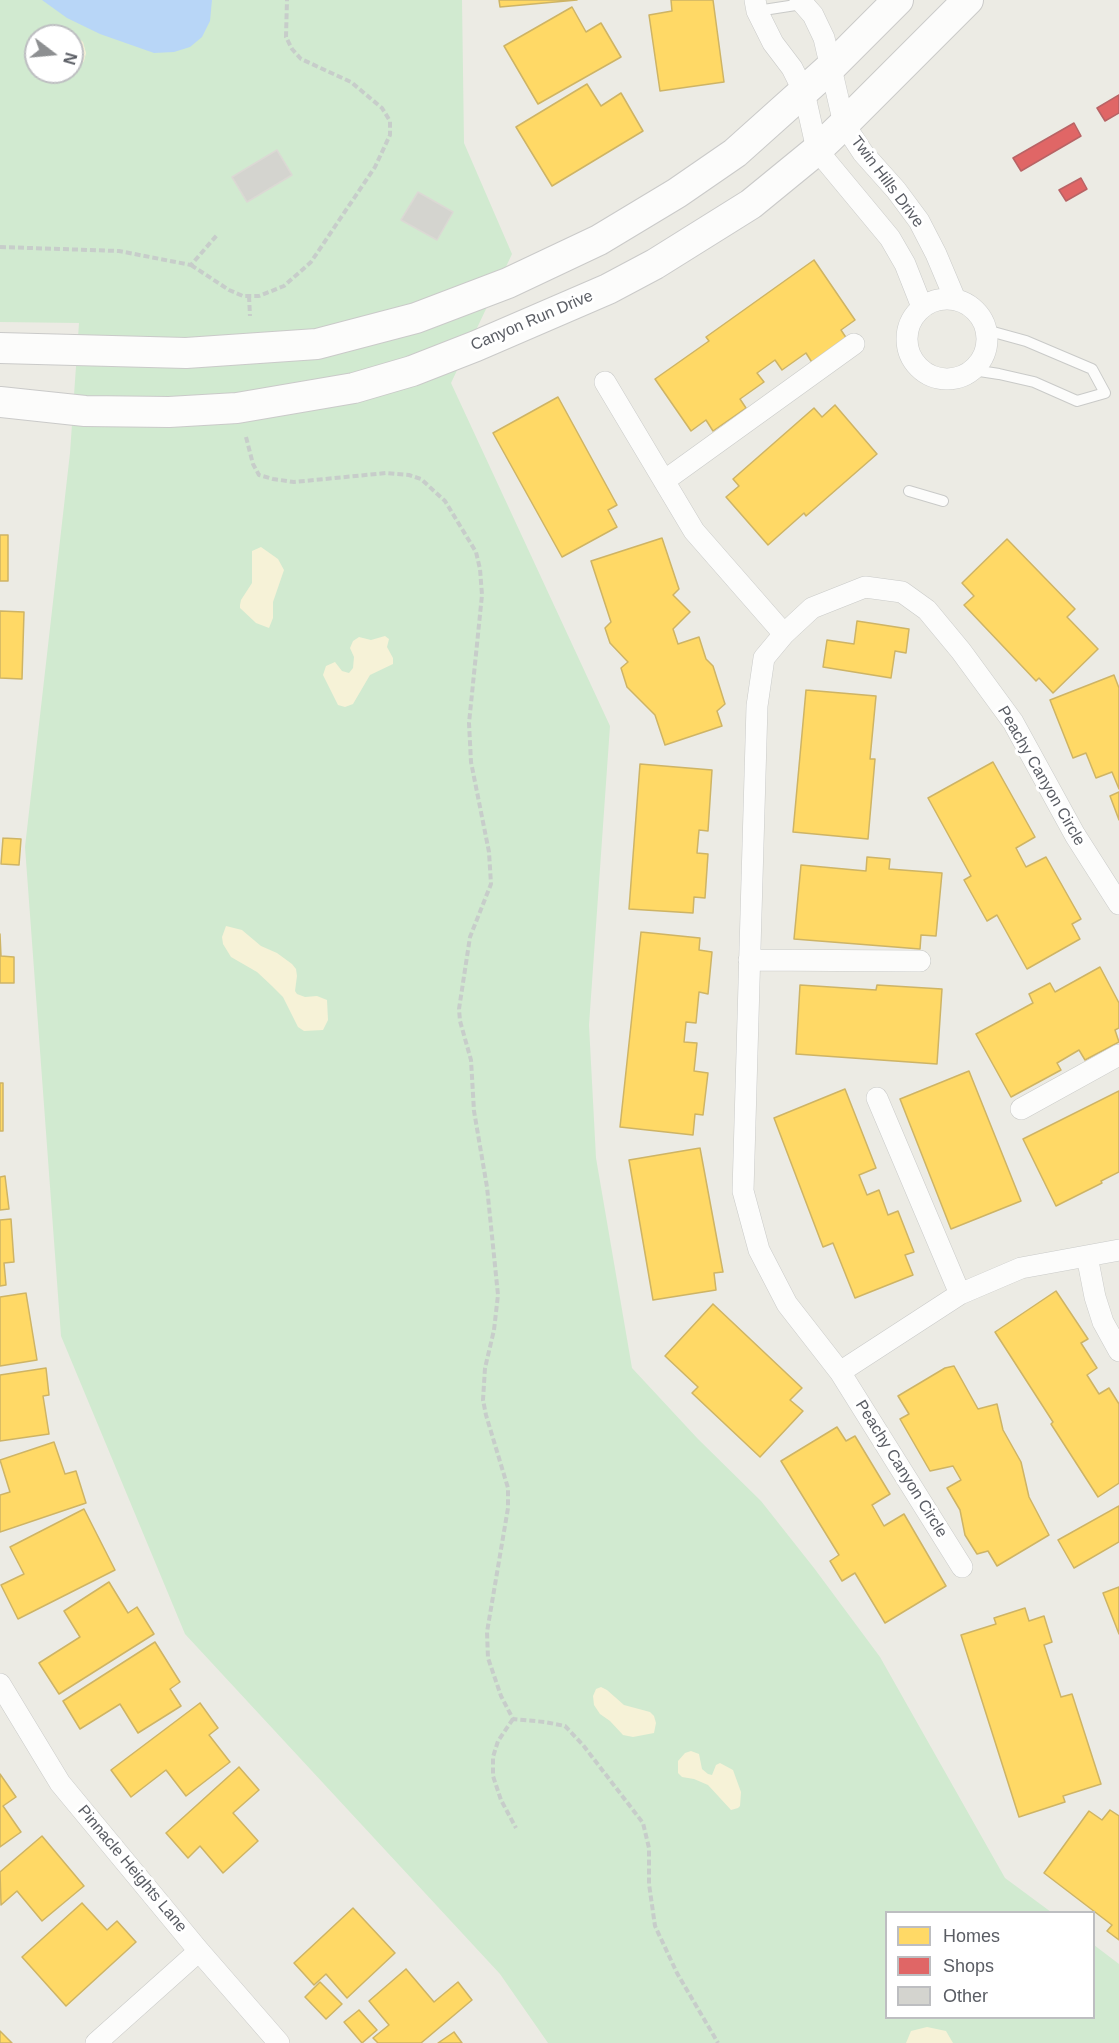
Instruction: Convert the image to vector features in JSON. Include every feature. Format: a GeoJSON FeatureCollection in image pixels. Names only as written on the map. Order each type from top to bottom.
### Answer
{"type":"FeatureCollection","features":[{"type":"Feature","properties":{"kind":"street"},"geometry":{"type":"LineString","coordinates":[[0,348],[186,353],[316,344],[417,318],[508,283],[598,240],[677,193],[735,153],[804,93],[898,0]]}},
{"type":"Feature","properties":{"kind":"street","name":"Canyon Run Drive"},"geometry":{"type":"LineString","coordinates":[[0,402],[109,411],[169,412],[237,408],[354,388],[412,371],[540,320],[608,289],[655,264],[751,204],[817,150],[968,0]]}},
{"type":"Feature","properties":{"kind":"street","name":"Twin Hills Drive"},"geometry":{"type":"LineString","coordinates":[[801,2],[819,25],[824,38],[844,124],[863,153],[920,221],[955,299]]}},
{"type":"Feature","properties":{"kind":"street","name":"Twin Hills Drive"},"geometry":{"type":"LineString","coordinates":[[756,6],[773,43],[792,68],[804,93],[817,150],[890,238],[905,264],[922,307]]}},
{"type":"Feature","properties":{"kind":"street"},"geometry":{"type":"LineString","coordinates":[[944,298],[955,299],[975,310],[982,319],[987,342],[985,353],[973,370],[954,379],[942,380],[919,369],[911,357],[907,344],[908,330],[913,317],[922,307],[944,298]]}},
{"type":"Feature","properties":{"kind":"street"},"geometry":{"type":"LineString","coordinates":[[664,481],[854,344]]}},
{"type":"Feature","properties":{"kind":"street"},"geometry":{"type":"LineString","coordinates":[[605,382],[694,531],[784,634]]}},
{"type":"Feature","properties":{"kind":"street","name":"Peachy Canyon Circle"},"geometry":{"type":"LineString","coordinates":[[962,1567],[840,1372],[782,1295],[759,1250],[743,1191],[757,706],[764,658],[784,634],[812,608],[864,587],[902,592],[927,610],[961,651],[1012,722],[1075,835],[1119,904]]}},
{"type":"Feature","properties":{"kind":"street"},"geometry":{"type":"LineString","coordinates":[[749,960],[920,961]]}},
{"type":"Feature","properties":{"kind":"street"},"geometry":{"type":"LineString","coordinates":[[1021,1109],[1119,1055]]}},
{"type":"Feature","properties":{"kind":"street"},"geometry":{"type":"LineString","coordinates":[[877,1098],[960,1294]]}},
{"type":"Feature","properties":{"kind":"street"},"geometry":{"type":"LineString","coordinates":[[840,1372],[960,1294],[1021,1268],[1119,1250]]}},
{"type":"Feature","properties":{"kind":"street"},"geometry":{"type":"LineString","coordinates":[[1087,1256],[1095,1297],[1103,1322],[1119,1351]]}},
{"type":"Feature","properties":{"kind":"street","name":"Pinnacle Heights Lane"},"geometry":{"type":"LineString","coordinates":[[0,1684],[60,1783],[199,1951],[279,2043]]}},
{"type":"Feature","properties":{"kind":"street"},"geometry":{"type":"LineString","coordinates":[[96,2043],[199,1951]]}},
{"type":"Feature","properties":{"kind":"lane"},"geometry":{"type":"LineString","coordinates":[[756,6],[801,2]]}},
{"type":"Feature","properties":{"kind":"lane"},"geometry":{"type":"LineString","coordinates":[[973,370],[1034,382],[1077,401],[1106,393],[1092,369],[1026,340],[986,330]]}},
{"type":"Feature","properties":{"kind":"lane"},"geometry":{"type":"LineString","coordinates":[[909,491],[943,501]]}},
{"type":"Feature","properties":{"kind":"path"},"geometry":{"type":"LineString","coordinates":[[0,247],[120,251],[190,265],[229,290],[249,296],[260,296],[284,286],[311,262],[375,167],[390,135],[390,120],[382,108],[351,82],[301,58],[292,49],[286,37],[287,0]]}},
{"type":"Feature","properties":{"kind":"path"},"geometry":{"type":"LineString","coordinates":[[190,265],[217,235]]}},
{"type":"Feature","properties":{"kind":"path"},"geometry":{"type":"LineString","coordinates":[[249,296],[250,316]]}},
{"type":"Feature","properties":{"kind":"path"},"geometry":{"type":"LineString","coordinates":[[246,437],[253,464],[259,475],[273,479],[294,482],[386,473],[409,475],[421,479],[445,501],[458,520],[476,552],[480,569],[482,595],[469,723],[471,762],[489,852],[491,885],[470,937],[459,1009],[471,1060],[474,1111],[488,1198],[498,1296],[494,1330],[485,1368],[483,1400],[508,1488],[508,1508],[487,1632],[488,1658],[501,1696],[513,1719]]}},
{"type":"Feature","properties":{"kind":"path"},"geometry":{"type":"LineString","coordinates":[[513,1719],[498,1741],[493,1757],[493,1776],[501,1800],[516,1828]]}},
{"type":"Feature","properties":{"kind":"path"},"geometry":{"type":"LineString","coordinates":[[513,1719],[565,1726],[583,1745],[643,1823],[649,1848],[649,1884],[655,1926],[677,1973],[718,2043]]}},
{"type":"Feature","properties":{"kind":"green space"},"geometry":{"type":"Polygon","coordinates":[[[0,0],[462,0],[464,143],[512,254],[451,383],[610,726],[589,1025],[596,1158],[632,1368],[698,1439],[761,1501],[814,1568],[880,1657],[1005,1878],[1050,1911],[885,1911],[885,2019],[1095,2019],[1095,1946],[1119,1964],[1119,2043],[548,2043],[500,1974],[185,1634],[61,1336],[25,847],[70,453],[79,323],[0,322],[0,0]]]}},
{"type":"Feature","properties":{"kind":"sand"},"geometry":{"type":"Polygon","coordinates":[[[261,547],[278,559],[284,570],[273,602],[273,618],[269,628],[256,623],[240,608],[241,600],[252,583],[252,551],[261,547]]]}},
{"type":"Feature","properties":{"kind":"sand"},"geometry":{"type":"Polygon","coordinates":[[[385,636],[389,639],[387,647],[393,658],[393,664],[370,675],[353,704],[345,707],[338,705],[323,675],[326,666],[335,662],[342,671],[349,673],[353,668],[354,657],[350,648],[353,641],[359,637],[371,640],[385,636]]]}},
{"type":"Feature","properties":{"kind":"sand"},"geometry":{"type":"Polygon","coordinates":[[[226,926],[242,930],[261,946],[277,953],[292,964],[296,969],[295,991],[297,994],[305,997],[317,996],[327,1000],[328,1020],[323,1030],[304,1031],[298,1027],[283,997],[257,972],[231,957],[223,944],[222,937],[226,926]]]}},
{"type":"Feature","properties":{"kind":"sand"},"geometry":{"type":"Polygon","coordinates":[[[601,1687],[624,1705],[650,1712],[656,1723],[654,1733],[633,1737],[623,1735],[600,1714],[594,1705],[593,1696],[596,1689],[601,1687]]]}},
{"type":"Feature","properties":{"kind":"sand"},"geometry":{"type":"Polygon","coordinates":[[[691,1751],[699,1754],[702,1769],[708,1774],[712,1775],[716,1765],[720,1763],[733,1770],[741,1792],[738,1808],[731,1810],[708,1785],[682,1777],[678,1773],[678,1761],[685,1753],[691,1751]]]}},
{"type":"Feature","properties":{"kind":"sand"},"geometry":{"type":"Polygon","coordinates":[[[927,2027],[946,2031],[953,2043],[906,2043],[911,2031],[927,2027]]]}},
{"type":"Feature","properties":{"kind":"water"},"geometry":{"type":"Polygon","coordinates":[[[42,0],[212,0],[210,21],[202,37],[190,47],[174,52],[154,53],[100,34],[84,26],[84,24],[67,18],[42,0]]]}},
{"type":"Feature","properties":{"kind":"building: Homes"},"geometry":{"type":"Polygon","coordinates":[[[499,0],[577,0],[500,7],[499,0]]]}},
{"type":"Feature","properties":{"kind":"building: Homes"},"geometry":{"type":"Polygon","coordinates":[[[671,0],[713,0],[724,82],[660,91],[649,15],[672,11],[671,0]]]}},
{"type":"Feature","properties":{"kind":"building: Homes"},"geometry":{"type":"Polygon","coordinates":[[[572,7],[586,32],[601,23],[621,57],[538,104],[504,46],[572,7]]]}},
{"type":"Feature","properties":{"kind":"building: Homes"},"geometry":{"type":"Polygon","coordinates":[[[587,84],[601,106],[621,93],[643,131],[552,186],[516,127],[587,84]]]}},
{"type":"Feature","properties":{"kind":"building: Homes"},"geometry":{"type":"Polygon","coordinates":[[[814,260],[855,320],[841,330],[847,339],[813,364],[806,353],[782,370],[775,360],[757,373],[764,382],[740,399],[746,408],[713,431],[706,420],[691,431],[655,379],[709,341],[706,337],[814,260]]]}},
{"type":"Feature","properties":{"kind":"building: Homes"},"geometry":{"type":"Polygon","coordinates":[[[558,397],[617,505],[608,510],[617,527],[562,557],[493,433],[558,397]]]}},
{"type":"Feature","properties":{"kind":"building: Homes"},"geometry":{"type":"Polygon","coordinates":[[[835,405],[877,454],[806,516],[804,513],[768,545],[726,497],[739,486],[733,479],[814,408],[822,417],[835,405]]]}},
{"type":"Feature","properties":{"kind":"building: Homes"},"geometry":{"type":"Polygon","coordinates":[[[0,535],[8,535],[8,581],[0,581],[0,535]]]}},
{"type":"Feature","properties":{"kind":"building: Homes"},"geometry":{"type":"Polygon","coordinates":[[[662,538],[679,589],[673,595],[690,612],[673,629],[678,644],[699,637],[706,659],[713,666],[725,704],[717,711],[722,726],[665,745],[655,715],[627,687],[621,668],[628,662],[610,643],[605,628],[611,622],[591,561],[662,538]]]}},
{"type":"Feature","properties":{"kind":"building: Homes"},"geometry":{"type":"Polygon","coordinates":[[[1007,539],[1075,609],[1067,617],[1098,649],[1053,693],[1039,678],[1036,681],[964,605],[974,596],[962,583],[1007,539]]]}},
{"type":"Feature","properties":{"kind":"building: Homes"},"geometry":{"type":"Polygon","coordinates":[[[0,611],[24,612],[22,679],[0,678],[0,611]]]}},
{"type":"Feature","properties":{"kind":"building: Homes"},"geometry":{"type":"Polygon","coordinates":[[[857,621],[909,629],[906,653],[895,651],[891,678],[823,667],[827,640],[854,644],[857,621]]]}},
{"type":"Feature","properties":{"kind":"building: Homes"},"geometry":{"type":"Polygon","coordinates":[[[1114,675],[1119,688],[1119,789],[1112,772],[1096,778],[1086,753],[1073,758],[1050,700],[1114,675]]]}},
{"type":"Feature","properties":{"kind":"building: Homes"},"geometry":{"type":"Polygon","coordinates":[[[806,690],[876,696],[870,759],[875,759],[868,839],[793,832],[806,690]]]}},
{"type":"Feature","properties":{"kind":"building: Homes"},"geometry":{"type":"Polygon","coordinates":[[[993,762],[1035,837],[1016,848],[1026,867],[1046,857],[1081,919],[1072,924],[1080,939],[1027,969],[997,915],[987,921],[964,880],[971,876],[928,798],[993,762]]]}},
{"type":"Feature","properties":{"kind":"building: Homes"},"geometry":{"type":"Polygon","coordinates":[[[640,764],[712,770],[708,831],[699,830],[697,853],[708,854],[705,898],[694,897],[693,913],[629,909],[640,764]]]}},
{"type":"Feature","properties":{"kind":"building: Homes"},"geometry":{"type":"Polygon","coordinates":[[[1119,792],[1119,820],[1110,796],[1119,792]]]}},
{"type":"Feature","properties":{"kind":"building: Homes"},"geometry":{"type":"Polygon","coordinates":[[[3,838],[21,839],[19,865],[1,864],[3,838]]]}},
{"type":"Feature","properties":{"kind":"building: Homes"},"geometry":{"type":"Polygon","coordinates":[[[867,857],[890,859],[889,869],[942,873],[936,936],[921,935],[920,949],[794,939],[801,865],[866,871],[867,857]]]}},
{"type":"Feature","properties":{"kind":"building: Homes"},"geometry":{"type":"Polygon","coordinates":[[[641,932],[700,938],[699,950],[712,952],[708,994],[699,992],[696,1023],[686,1022],[684,1042],[697,1043],[694,1071],[708,1073],[703,1115],[695,1114],[693,1135],[620,1127],[641,932]]]}},
{"type":"Feature","properties":{"kind":"building: Homes"},"geometry":{"type":"Polygon","coordinates":[[[0,934],[1,956],[14,957],[14,983],[0,983],[0,934]]]}},
{"type":"Feature","properties":{"kind":"building: Homes"},"geometry":{"type":"Polygon","coordinates":[[[1100,967],[1119,1003],[1119,1028],[1115,1030],[1119,1042],[1085,1060],[1079,1050],[1057,1063],[1061,1070],[1011,1097],[976,1034],[1033,1003],[1029,994],[1050,983],[1055,992],[1100,967]]]}},
{"type":"Feature","properties":{"kind":"building: Homes"},"geometry":{"type":"Polygon","coordinates":[[[800,985],[876,990],[877,985],[942,989],[937,1064],[796,1054],[800,985]]]}},
{"type":"Feature","properties":{"kind":"building: Homes"},"geometry":{"type":"Polygon","coordinates":[[[969,1071],[1021,1201],[951,1229],[900,1099],[969,1071]]]}},
{"type":"Feature","properties":{"kind":"building: Homes"},"geometry":{"type":"Polygon","coordinates":[[[0,1083],[3,1083],[3,1131],[0,1131],[0,1083]]]}},
{"type":"Feature","properties":{"kind":"building: Homes"},"geometry":{"type":"Polygon","coordinates":[[[845,1089],[876,1168],[859,1175],[867,1195],[879,1190],[888,1215],[898,1211],[914,1252],[905,1255],[913,1275],[855,1298],[833,1243],[823,1247],[774,1118],[845,1089]]]}},
{"type":"Feature","properties":{"kind":"building: Homes"},"geometry":{"type":"Polygon","coordinates":[[[1119,1091],[1119,1172],[1056,1206],[1023,1139],[1119,1091]]]}},
{"type":"Feature","properties":{"kind":"building: Homes"},"geometry":{"type":"Polygon","coordinates":[[[700,1148],[723,1272],[714,1273],[716,1290],[653,1300],[629,1160],[700,1148]]]}},
{"type":"Feature","properties":{"kind":"building: Homes"},"geometry":{"type":"Polygon","coordinates":[[[5,1176],[9,1209],[0,1210],[0,1177],[5,1176]]]}},
{"type":"Feature","properties":{"kind":"building: Homes"},"geometry":{"type":"Polygon","coordinates":[[[11,1219],[14,1262],[4,1263],[6,1285],[0,1286],[0,1220],[11,1219]]]}},
{"type":"Feature","properties":{"kind":"building: Homes"},"geometry":{"type":"Polygon","coordinates":[[[1056,1291],[1088,1339],[1081,1343],[1097,1368],[1087,1375],[1099,1394],[1109,1388],[1119,1404],[1119,1483],[1098,1497],[995,1332],[1056,1291]]]}},
{"type":"Feature","properties":{"kind":"building: Homes"},"geometry":{"type":"Polygon","coordinates":[[[26,1293],[37,1360],[0,1366],[0,1297],[26,1293]]]}},
{"type":"Feature","properties":{"kind":"building: Homes"},"geometry":{"type":"Polygon","coordinates":[[[713,1304],[802,1388],[790,1400],[803,1411],[760,1457],[692,1393],[698,1387],[665,1356],[713,1304]]]}},
{"type":"Feature","properties":{"kind":"building: Homes"},"geometry":{"type":"Polygon","coordinates":[[[954,1366],[978,1409],[997,1404],[1003,1430],[1021,1462],[1029,1497],[1049,1535],[997,1566],[988,1551],[977,1554],[965,1535],[960,1510],[947,1488],[961,1480],[953,1466],[930,1471],[900,1419],[909,1414],[898,1396],[945,1368],[954,1366]]]}},
{"type":"Feature","properties":{"kind":"building: Homes"},"geometry":{"type":"Polygon","coordinates":[[[46,1368],[49,1395],[43,1396],[49,1434],[0,1441],[0,1375],[46,1368]]]}},
{"type":"Feature","properties":{"kind":"building: Homes"},"geometry":{"type":"Polygon","coordinates":[[[837,1427],[846,1441],[855,1436],[890,1494],[872,1505],[884,1526],[904,1514],[946,1586],[885,1623],[855,1573],[842,1581],[830,1561],[839,1555],[781,1461],[837,1427]]]}},
{"type":"Feature","properties":{"kind":"building: Homes"},"geometry":{"type":"Polygon","coordinates":[[[54,1442],[65,1474],[76,1471],[86,1503],[0,1532],[0,1495],[10,1492],[0,1460],[54,1442]]]}},
{"type":"Feature","properties":{"kind":"building: Homes"},"geometry":{"type":"Polygon","coordinates":[[[1119,1506],[1119,1542],[1074,1568],[1058,1540],[1119,1506]]]}},
{"type":"Feature","properties":{"kind":"building: Homes"},"geometry":{"type":"Polygon","coordinates":[[[84,1509],[115,1570],[18,1619],[1,1585],[24,1574],[10,1547],[84,1509]]]}},
{"type":"Feature","properties":{"kind":"building: Homes"},"geometry":{"type":"Polygon","coordinates":[[[109,1582],[128,1613],[137,1607],[154,1634],[59,1694],[39,1663],[80,1637],[64,1611],[109,1582]]]}},
{"type":"Feature","properties":{"kind":"building: Homes"},"geometry":{"type":"Polygon","coordinates":[[[1119,1587],[1119,1634],[1103,1593],[1119,1587]]]}},
{"type":"Feature","properties":{"kind":"building: Homes"},"geometry":{"type":"Polygon","coordinates":[[[1025,1608],[1029,1621],[1044,1616],[1052,1642],[1044,1645],[1061,1697],[1072,1694],[1101,1784],[1063,1796],[1065,1802],[1019,1817],[961,1635],[996,1624],[994,1618],[1025,1608]]]}},
{"type":"Feature","properties":{"kind":"building: Homes"},"geometry":{"type":"Polygon","coordinates":[[[155,1642],[180,1682],[170,1689],[181,1706],[138,1733],[120,1704],[80,1729],[63,1701],[155,1642]]]}},
{"type":"Feature","properties":{"kind":"building: Homes"},"geometry":{"type":"Polygon","coordinates":[[[200,1703],[218,1728],[209,1735],[230,1762],[186,1796],[166,1770],[131,1797],[111,1770],[200,1703]]]}},
{"type":"Feature","properties":{"kind":"building: Homes"},"geometry":{"type":"Polygon","coordinates":[[[239,1767],[259,1790],[233,1813],[258,1841],[223,1873],[200,1846],[188,1858],[166,1833],[239,1767]]]}},
{"type":"Feature","properties":{"kind":"building: Homes"},"geometry":{"type":"Polygon","coordinates":[[[0,1774],[16,1797],[3,1806],[21,1832],[0,1847],[0,1774]]]}},
{"type":"Feature","properties":{"kind":"building: Homes"},"geometry":{"type":"Polygon","coordinates":[[[1110,1810],[1119,1816],[1119,1940],[1107,1931],[1112,1925],[1044,1873],[1089,1811],[1102,1820],[1110,1810]]]}},
{"type":"Feature","properties":{"kind":"building: Homes"},"geometry":{"type":"Polygon","coordinates":[[[42,1836],[84,1886],[42,1921],[17,1891],[1,1905],[0,1872],[42,1836]]]}},
{"type":"Feature","properties":{"kind":"building: Homes"},"geometry":{"type":"Polygon","coordinates":[[[82,1903],[107,1930],[117,1921],[136,1942],[66,2006],[22,1957],[82,1903]]]}},
{"type":"Feature","properties":{"kind":"building: Homes"},"geometry":{"type":"Polygon","coordinates":[[[353,1908],[395,1953],[347,1998],[326,1974],[314,1985],[294,1963],[353,1908]]]}},
{"type":"Feature","properties":{"kind":"building: Homes"},"geometry":{"type":"Polygon","coordinates":[[[406,1969],[434,2002],[458,1982],[472,2000],[421,2043],[378,2043],[373,2038],[389,2025],[369,2001],[406,1969]]]}},
{"type":"Feature","properties":{"kind":"building: Homes"},"geometry":{"type":"Polygon","coordinates":[[[320,1982],[342,2004],[326,2019],[305,1997],[320,1982]]]}},
{"type":"Feature","properties":{"kind":"building: Homes"},"geometry":{"type":"Polygon","coordinates":[[[359,2010],[377,2030],[362,2043],[344,2022],[359,2010]]]}},
{"type":"Feature","properties":{"kind":"building: Homes"},"geometry":{"type":"Polygon","coordinates":[[[0,2031],[12,2043],[0,2043],[0,2031]]]}},
{"type":"Feature","properties":{"kind":"building: Homes"},"geometry":{"type":"Polygon","coordinates":[[[454,2032],[462,2043],[438,2043],[454,2032]]]}},
{"type":"Feature","properties":{"kind":"building: Shops"},"geometry":{"type":"Polygon","coordinates":[[[1119,95],[1119,113],[1105,121],[1097,108],[1119,95]]]}},
{"type":"Feature","properties":{"kind":"building: Shops"},"geometry":{"type":"Polygon","coordinates":[[[1074,123],[1081,136],[1021,171],[1013,158],[1074,123]]]}},
{"type":"Feature","properties":{"kind":"building: Shops"},"geometry":{"type":"Polygon","coordinates":[[[1081,178],[1087,189],[1066,201],[1059,190],[1081,178]]]}},
{"type":"Feature","properties":{"kind":"building: Other"},"geometry":{"type":"Polygon","coordinates":[[[277,150],[292,175],[247,202],[232,177],[277,150]]]}},
{"type":"Feature","properties":{"kind":"building: Other"},"geometry":{"type":"Polygon","coordinates":[[[418,192],[453,212],[437,240],[401,220],[418,192]]]}}]}
